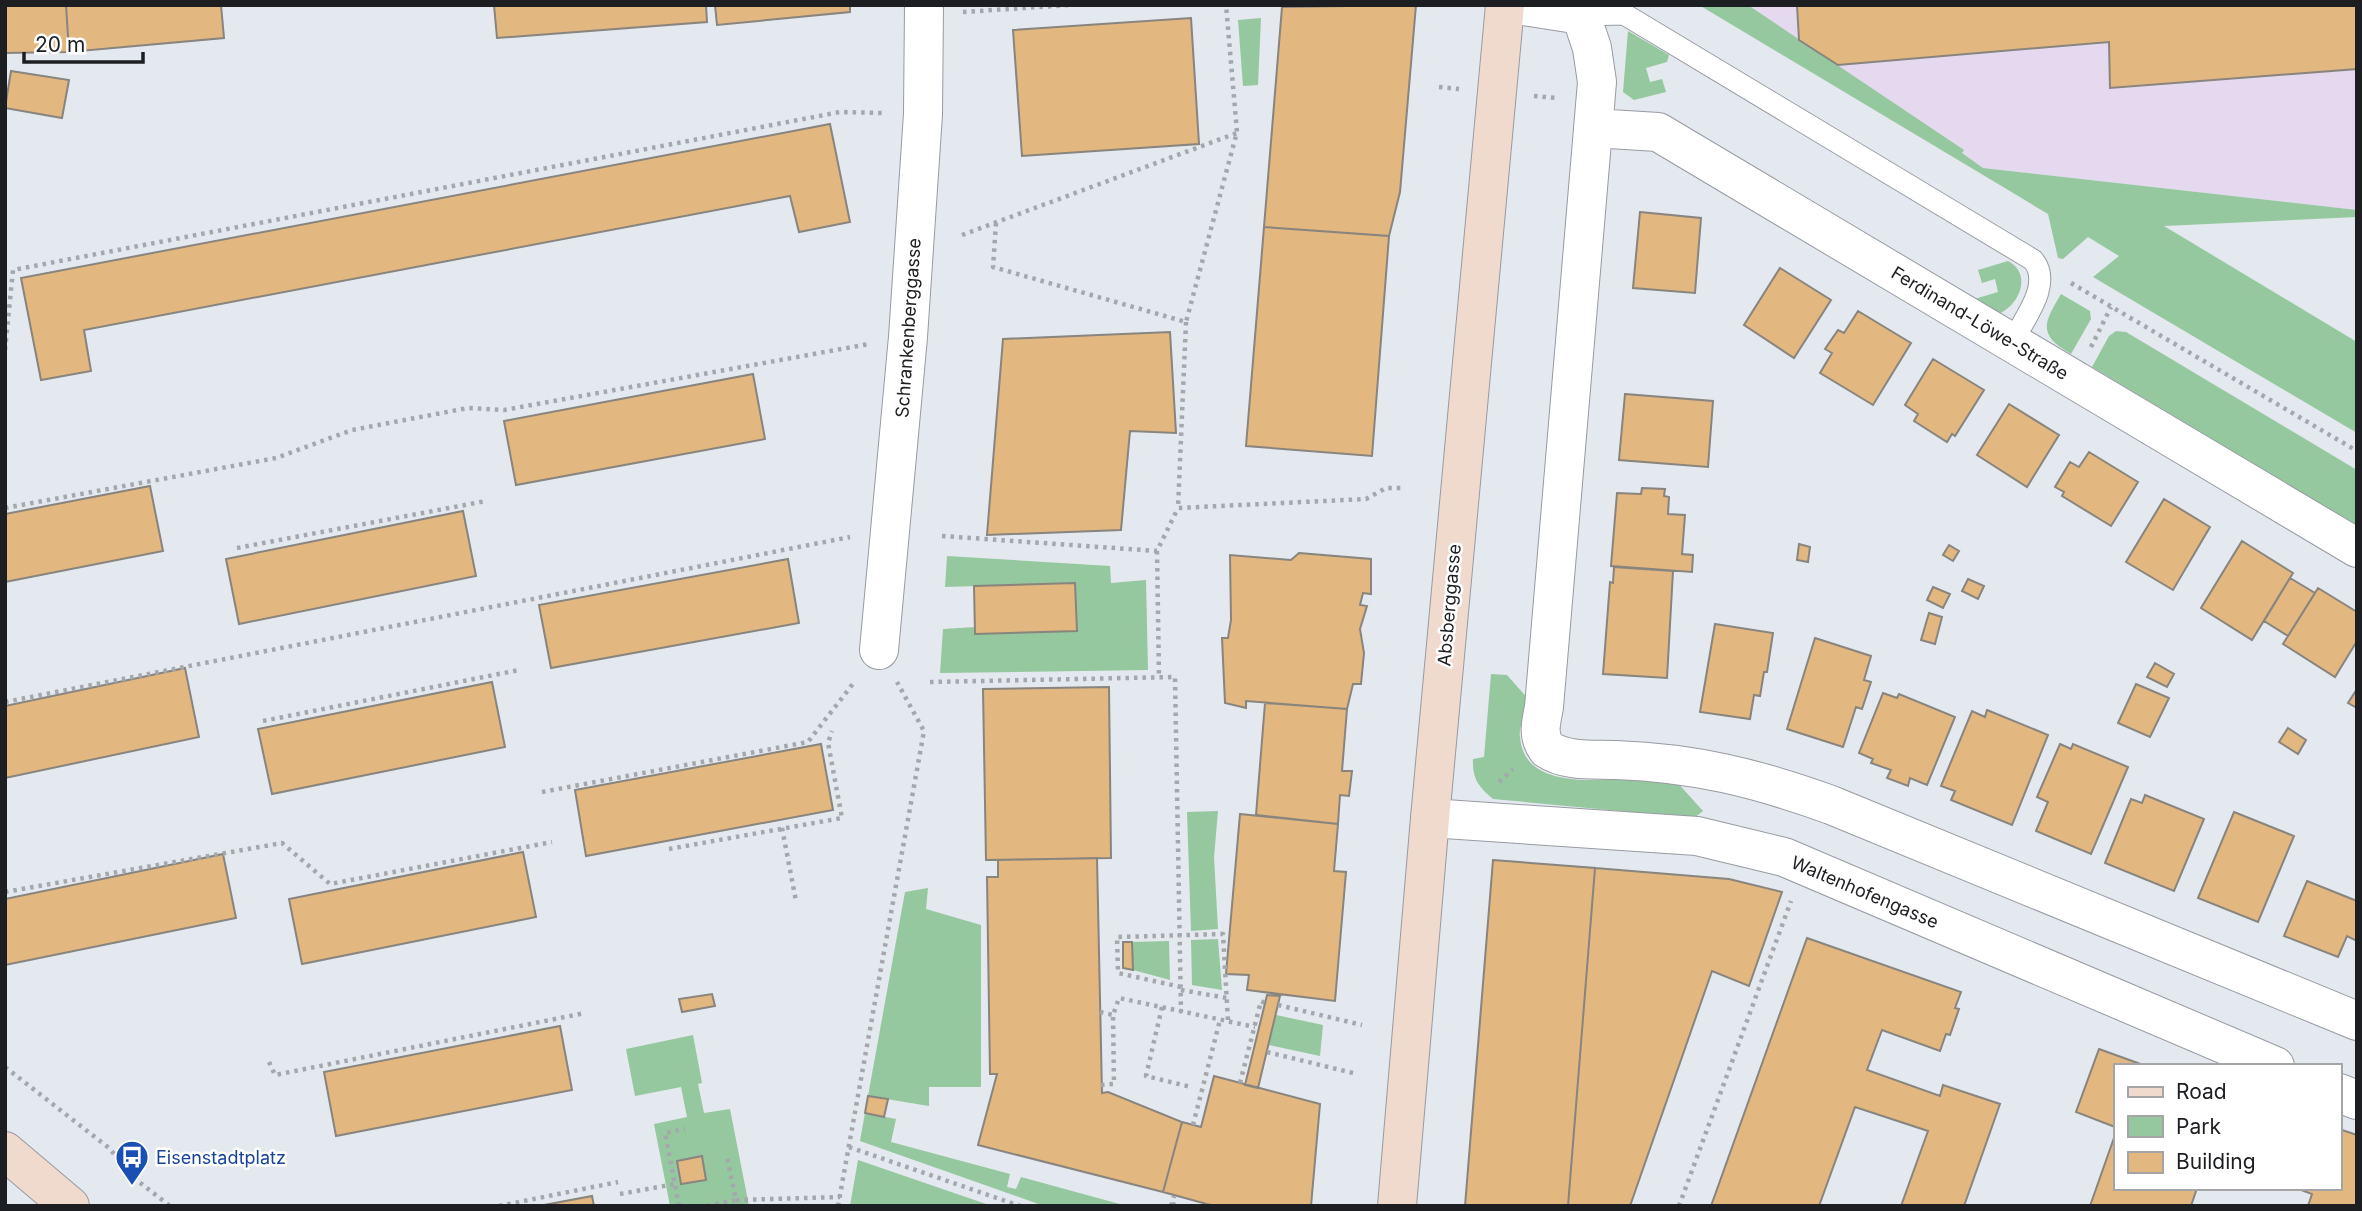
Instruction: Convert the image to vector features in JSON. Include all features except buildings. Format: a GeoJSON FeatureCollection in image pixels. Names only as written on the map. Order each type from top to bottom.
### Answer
{"type":"FeatureCollection","features":[{"type":"Feature","properties":{"kind":"street","name":"Schrankenberggasse"},"geometry":{"type":"LineString","coordinates":[[879,650],[908,337],[923,114],[924,5]]}},
{"type":"Feature","properties":{"kind":"street","name":"Absberggasse"},"geometry":{"type":"LineString","coordinates":[[1397,1206],[1505,5]]}},
{"type":"Feature","properties":{"kind":"street"},"geometry":{"type":"LineString","coordinates":[[1517,5],[1581,15],[1592,48],[1597,82],[1547,680],[1540,728],[1543,743],[1555,754],[1574,759],[1673,762],[1757,779],[1831,804],[2357,1021]]}},
{"type":"Feature","properties":{"kind":"street","name":"Ferdinand-Löwe-Straße"},"geometry":{"type":"LineString","coordinates":[[1593,128],[1658,132],[2357,548]]}},
{"type":"Feature","properties":{"kind":"street","name":"Waltenhofengasse"},"geometry":{"type":"LineString","coordinates":[[1430,818],[1697,836],[1784,857],[2270,1064]]}},
{"type":"Feature","properties":{"kind":"street"},"geometry":{"type":"LineString","coordinates":[[5,1151],[70,1206]]}},
{"type":"Feature","properties":{"kind":"lane"},"geometry":{"type":"LineString","coordinates":[[1581,15],[1624,15],[2033,260],[2042,276],[2039,290],[2012,342]]}},
{"type":"Feature","properties":{"kind":"path"},"geometry":{"type":"LineString","coordinates":[[963,12],[1070,5]]}},
{"type":"Feature","properties":{"kind":"path"},"geometry":{"type":"LineString","coordinates":[[1159,677],[1157,551],[1178,508],[1186,322],[1237,132],[1226,5]]}},
{"type":"Feature","properties":{"kind":"path"},"geometry":{"type":"LineString","coordinates":[[5,350],[13,270],[840,112],[923,114]]}},
{"type":"Feature","properties":{"kind":"path"},"geometry":{"type":"LineString","coordinates":[[962,235],[1237,132]]}},
{"type":"Feature","properties":{"kind":"path"},"geometry":{"type":"LineString","coordinates":[[996,223],[993,267],[1186,322]]}},
{"type":"Feature","properties":{"kind":"path"},"geometry":{"type":"LineString","coordinates":[[2033,260],[2357,452]]}},
{"type":"Feature","properties":{"kind":"path"},"geometry":{"type":"LineString","coordinates":[[5,508],[276,458],[365,427],[468,408],[504,410],[908,337]]}},
{"type":"Feature","properties":{"kind":"path"},"geometry":{"type":"LineString","coordinates":[[1178,508],[1366,499],[1385,488],[1404,488]]}},
{"type":"Feature","properties":{"kind":"path"},"geometry":{"type":"LineString","coordinates":[[237,548],[486,501]]}},
{"type":"Feature","properties":{"kind":"path"},"geometry":{"type":"LineString","coordinates":[[5,702],[892,528]]}},
{"type":"Feature","properties":{"kind":"path"},"geometry":{"type":"LineString","coordinates":[[942,536],[1157,551]]}},
{"type":"Feature","properties":{"kind":"path"},"geometry":{"type":"LineString","coordinates":[[542,792],[808,742],[879,650],[924,732],[838,1206]]}},
{"type":"Feature","properties":{"kind":"path"},"geometry":{"type":"LineString","coordinates":[[264,721],[519,670]]}},
{"type":"Feature","properties":{"kind":"path"},"geometry":{"type":"LineString","coordinates":[[930,681],[1175,677],[1181,1012]]}},
{"type":"Feature","properties":{"kind":"path"},"geometry":{"type":"LineString","coordinates":[[669,849],[842,818],[828,743],[832,731]]}},
{"type":"Feature","properties":{"kind":"path"},"geometry":{"type":"LineString","coordinates":[[782,828],[796,901]]}},
{"type":"Feature","properties":{"kind":"path"},"geometry":{"type":"LineString","coordinates":[[5,892],[282,843],[330,884],[552,842]]}},
{"type":"Feature","properties":{"kind":"path"},"geometry":{"type":"LineString","coordinates":[[1679,1206],[1804,866]]}},
{"type":"Feature","properties":{"kind":"path"},"geometry":{"type":"LineString","coordinates":[[1227,998],[1118,973],[1117,937],[1223,934],[1227,998],[1228,1021]]}},
{"type":"Feature","properties":{"kind":"path"},"geometry":{"type":"LineString","coordinates":[[1101,1085],[1114,1084],[1113,1015],[1119,999],[1255,1027]]}},
{"type":"Feature","properties":{"kind":"path"},"geometry":{"type":"LineString","coordinates":[[1240,1083],[1252,1048],[1261,1001],[1265,1003]]}},
{"type":"Feature","properties":{"kind":"path"},"geometry":{"type":"LineString","coordinates":[[1278,1005],[1362,1025]]}},
{"type":"Feature","properties":{"kind":"path"},"geometry":{"type":"LineString","coordinates":[[1162,1007],[1146,1076],[1191,1087]]}},
{"type":"Feature","properties":{"kind":"path"},"geometry":{"type":"LineString","coordinates":[[1100,1012],[1113,1015]]}},
{"type":"Feature","properties":{"kind":"path"},"geometry":{"type":"LineString","coordinates":[[269,1062],[275,1075],[585,1013]]}},
{"type":"Feature","properties":{"kind":"path"},"geometry":{"type":"LineString","coordinates":[[1193,1125],[1220,1020]]}},
{"type":"Feature","properties":{"kind":"path"},"geometry":{"type":"LineString","coordinates":[[1267,1052],[1357,1074]]}},
{"type":"Feature","properties":{"kind":"path"},"geometry":{"type":"LineString","coordinates":[[5,1067],[109,1148],[134,1178],[170,1206]]}},
{"type":"Feature","properties":{"kind":"path"},"geometry":{"type":"LineString","coordinates":[[679,1206],[665,1133],[685,1129]]}},
{"type":"Feature","properties":{"kind":"path"},"geometry":{"type":"LineString","coordinates":[[849,1147],[1020,1206]]}},
{"type":"Feature","properties":{"kind":"path"},"geometry":{"type":"LineString","coordinates":[[727,1157],[736,1200]]}},
{"type":"Feature","properties":{"kind":"path"},"geometry":{"type":"LineString","coordinates":[[499,1206],[618,1182]]}},
{"type":"Feature","properties":{"kind":"path"},"geometry":{"type":"LineString","coordinates":[[620,1194],[675,1184]]}},
{"type":"Feature","properties":{"kind":"path"},"geometry":{"type":"LineString","coordinates":[[1174,1196],[1171,1205],[1179,1206]]}},
{"type":"Feature","properties":{"kind":"path"},"geometry":{"type":"LineString","coordinates":[[707,1206],[736,1200],[840,1197]]}},
{"type":"Feature","properties":{"kind":"shaded area"},"geometry":{"type":"Polygon","coordinates":[[[1748,5],[2357,5],[2357,210],[1983,168],[1962,153],[1963,150],[1748,5]]]}},
{"type":"Feature","properties":{"kind":"green space"},"geometry":{"type":"Polygon","coordinates":[[[1699,5],[1748,5],[1964,150],[1962,153],[1983,168],[2357,210],[2357,217],[2164,226],[2357,342],[2357,433],[2093,277],[2119,256],[2088,237],[2063,259],[2058,258],[2048,214],[1699,5]]]}},
{"type":"Feature","properties":{"kind":"green space"},"geometry":{"type":"Polygon","coordinates":[[[1261,18],[1258,85],[1243,86],[1238,20],[1261,18]]]}},
{"type":"Feature","properties":{"kind":"green space"},"geometry":{"type":"Polygon","coordinates":[[[1628,31],[1669,55],[1667,62],[1646,68],[1650,82],[1662,79],[1666,92],[1634,100],[1623,92],[1628,31]]]}},
{"type":"Feature","properties":{"kind":"green space"},"geometry":{"type":"Polygon","coordinates":[[[2008,261],[2016,267],[2021,281],[2017,297],[2012,304],[1998,314],[1968,301],[1998,292],[1995,279],[1982,283],[1978,270],[2008,261]]]}},
{"type":"Feature","properties":{"kind":"green space"},"geometry":{"type":"Polygon","coordinates":[[[2061,294],[2090,311],[2091,319],[2071,354],[2053,341],[2047,328],[2050,313],[2061,294]]]}},
{"type":"Feature","properties":{"kind":"green space"},"geometry":{"type":"Polygon","coordinates":[[[2116,331],[2126,332],[2357,470],[2357,526],[2092,367],[2109,336],[2116,331]]]}},
{"type":"Feature","properties":{"kind":"green space"},"geometry":{"type":"Polygon","coordinates":[[[947,556],[1110,566],[1111,583],[1146,580],[1148,670],[940,673],[943,629],[975,627],[976,634],[1077,630],[1075,583],[945,587],[947,556]]]}},
{"type":"Feature","properties":{"kind":"green space"},"geometry":{"type":"Polygon","coordinates":[[[1491,674],[1507,675],[1530,701],[1520,737],[1526,756],[1538,769],[1578,780],[1662,775],[1675,780],[1703,811],[1694,818],[1493,799],[1477,782],[1473,766],[1473,759],[1484,757],[1491,674]]]}},
{"type":"Feature","properties":{"kind":"green space"},"geometry":{"type":"Polygon","coordinates":[[[1218,811],[1214,857],[1218,929],[1191,931],[1187,812],[1218,811]]]}},
{"type":"Feature","properties":{"kind":"green space"},"geometry":{"type":"Polygon","coordinates":[[[928,888],[926,909],[981,925],[981,1087],[929,1087],[929,1106],[868,1096],[905,892],[928,888]]]}},
{"type":"Feature","properties":{"kind":"green space"},"geometry":{"type":"Polygon","coordinates":[[[1218,939],[1222,990],[1192,985],[1191,940],[1218,939]]]}},
{"type":"Feature","properties":{"kind":"green space"},"geometry":{"type":"Polygon","coordinates":[[[1169,941],[1170,980],[1133,970],[1132,942],[1169,941]]]}},
{"type":"Feature","properties":{"kind":"green space"},"geometry":{"type":"Polygon","coordinates":[[[1276,1015],[1323,1025],[1320,1056],[1269,1045],[1276,1015]]]}},
{"type":"Feature","properties":{"kind":"green space"},"geometry":{"type":"Polygon","coordinates":[[[693,1035],[702,1083],[698,1084],[704,1113],[730,1109],[749,1206],[670,1206],[654,1124],[687,1117],[681,1087],[635,1096],[626,1049],[693,1035]]]}},
{"type":"Feature","properties":{"kind":"green space"},"geometry":{"type":"Polygon","coordinates":[[[865,1113],[896,1119],[891,1142],[1010,1174],[1007,1187],[1016,1189],[1021,1177],[1127,1206],[1044,1206],[860,1141],[865,1113]]]}},
{"type":"Feature","properties":{"kind":"green space"},"geometry":{"type":"Polygon","coordinates":[[[858,1160],[992,1206],[850,1206],[858,1160]]]}},
{"type":"Feature","properties":{"kind":"place","name":"Eisenstadtplatz"},"geometry":{"type":"Point","coordinates":[132,1187]}}]}
